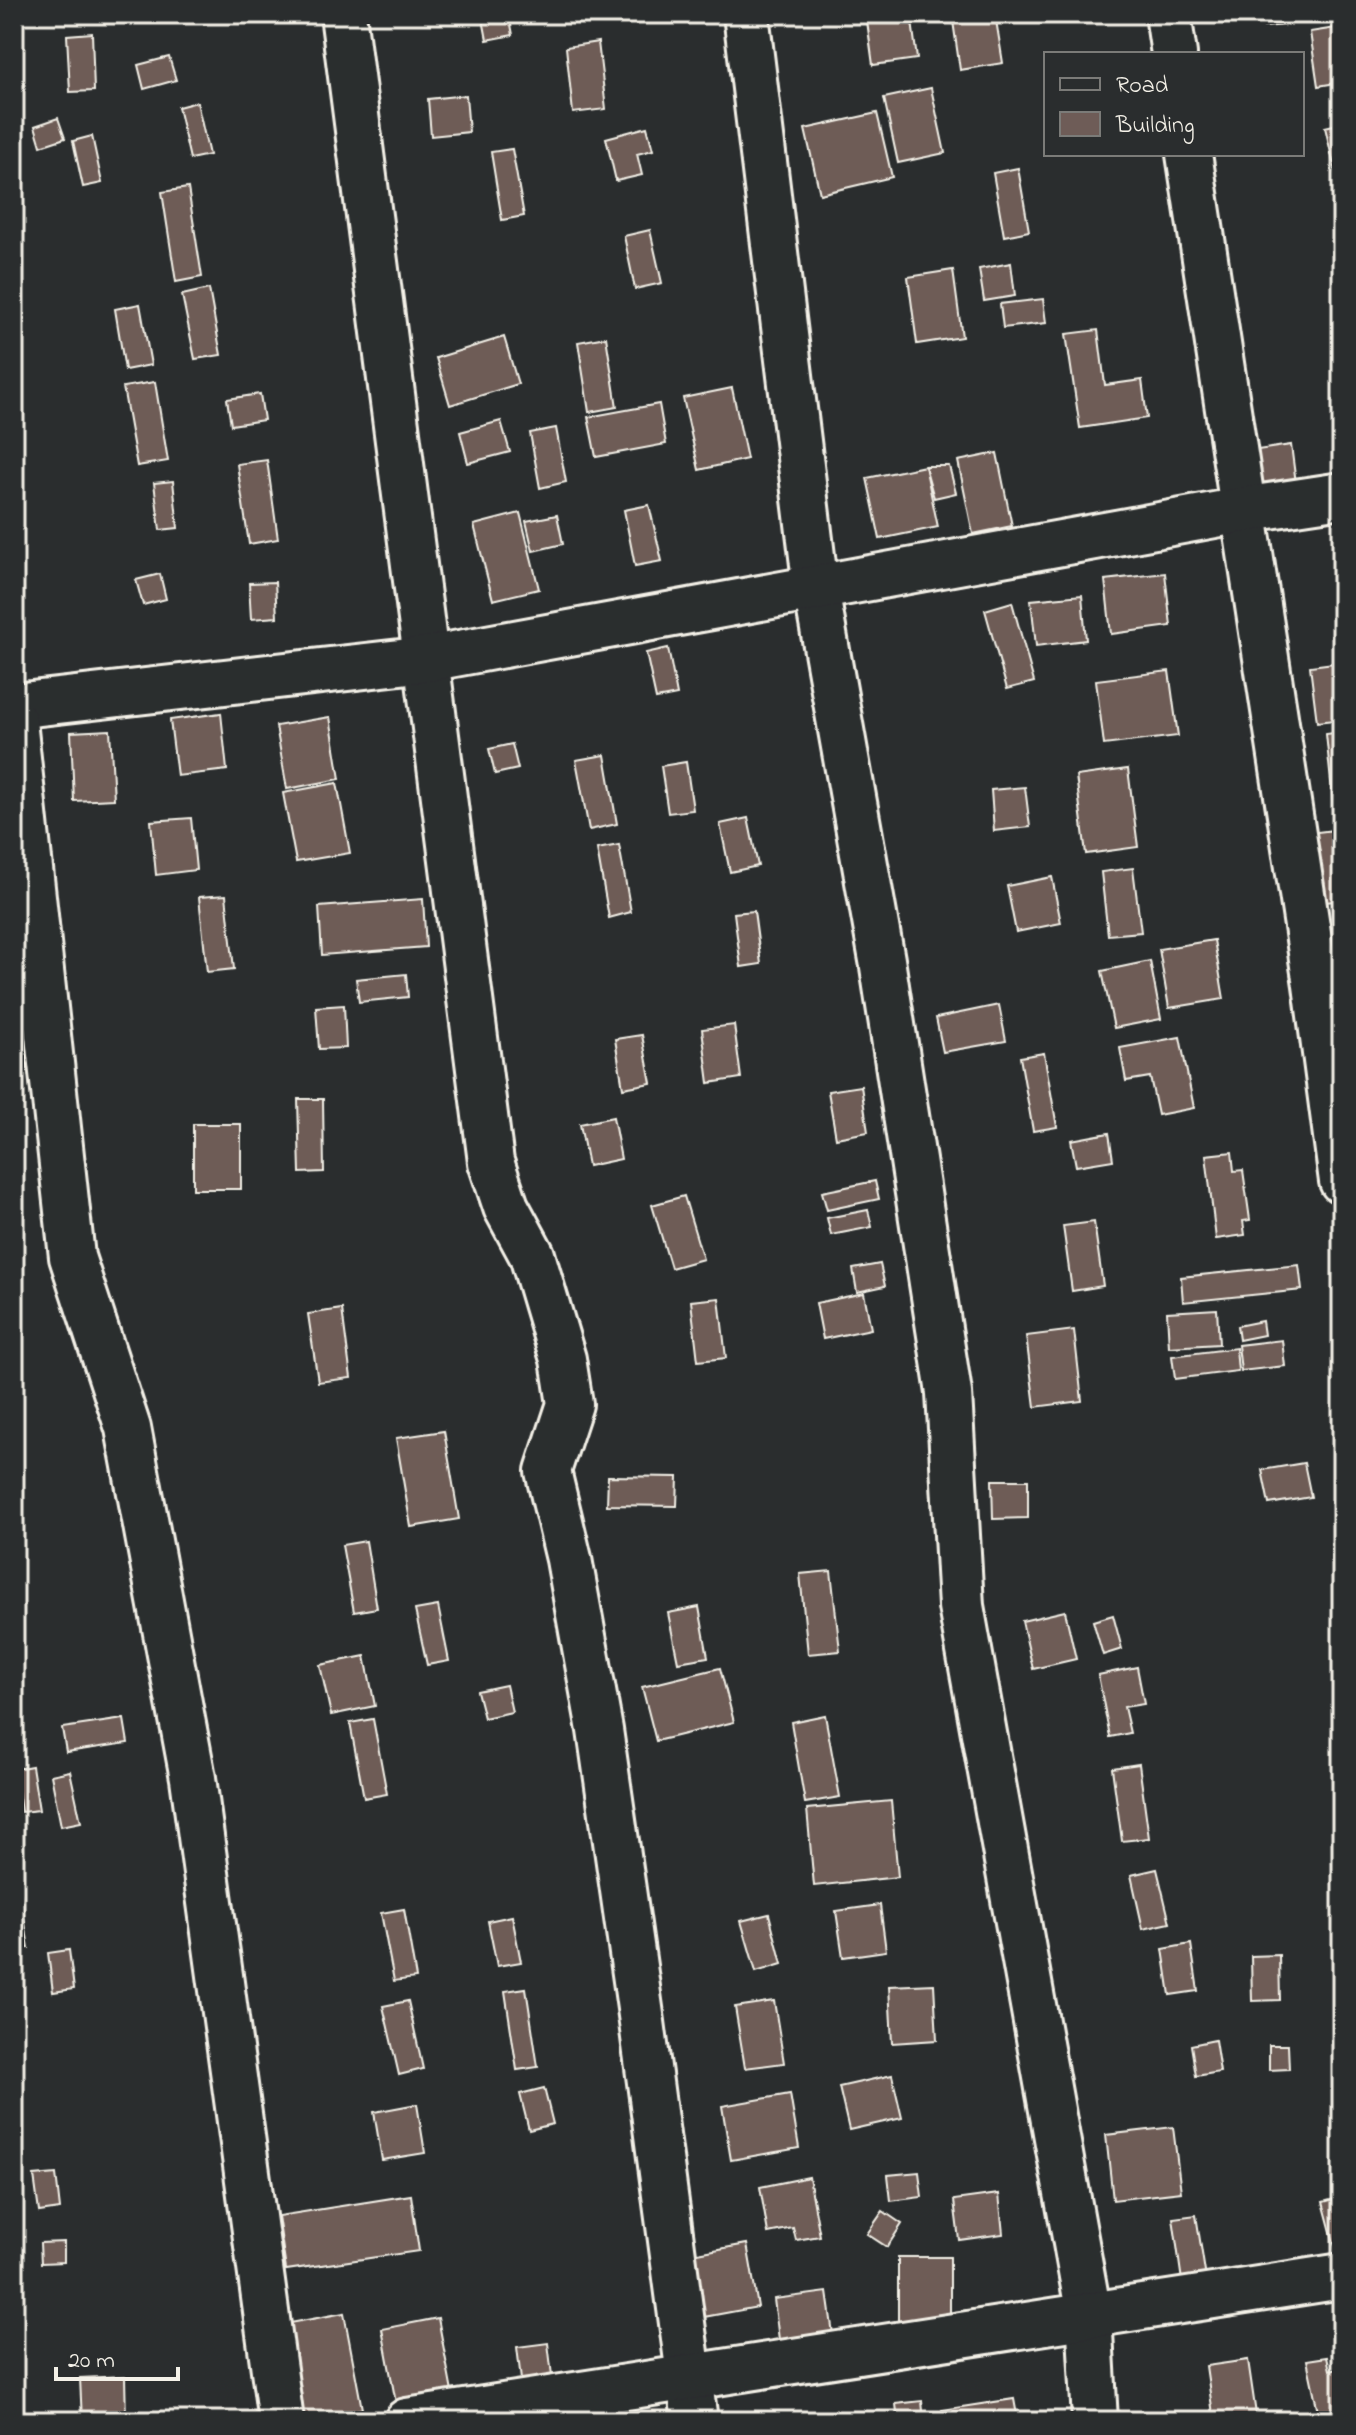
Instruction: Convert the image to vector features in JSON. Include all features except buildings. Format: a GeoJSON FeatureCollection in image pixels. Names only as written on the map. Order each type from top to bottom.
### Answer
{"type":"FeatureCollection","features":[{"type":"Feature","properties":{"kind":"street"},"geometry":{"type":"LineString","coordinates":[[343,14],[491,1162],[506,1207],[532,1255],[563,1359],[570,1404],[548,1471],[569,1559],[600,1730],[695,2421]]}},
{"type":"Feature","properties":{"kind":"street"},"geometry":{"type":"LineString","coordinates":[[746,14],[816,589],[884,975],[949,1393],[961,1606],[1089,2315],[1095,2421]]}},
{"type":"Feature","properties":{"kind":"street"},"geometry":{"type":"LineString","coordinates":[[1168,14],[1174,52]]}},
{"type":"Feature","properties":{"kind":"street"},"geometry":{"type":"LineString","coordinates":[[1189,156],[1316,985],[1342,1181]]}},
{"type":"Feature","properties":{"kind":"street"},"geometry":{"type":"LineString","coordinates":[[14,706],[427,659],[1242,510],[1342,495]]}},
{"type":"Feature","properties":{"kind":"street"},"geometry":{"type":"LineString","coordinates":[[14,721],[72,1257],[128,1428],[193,1778],[281,2421]]}},
{"type":"Feature","properties":{"kind":"street"},"geometry":{"type":"LineString","coordinates":[[407,2421],[1342,2276]]}}]}
